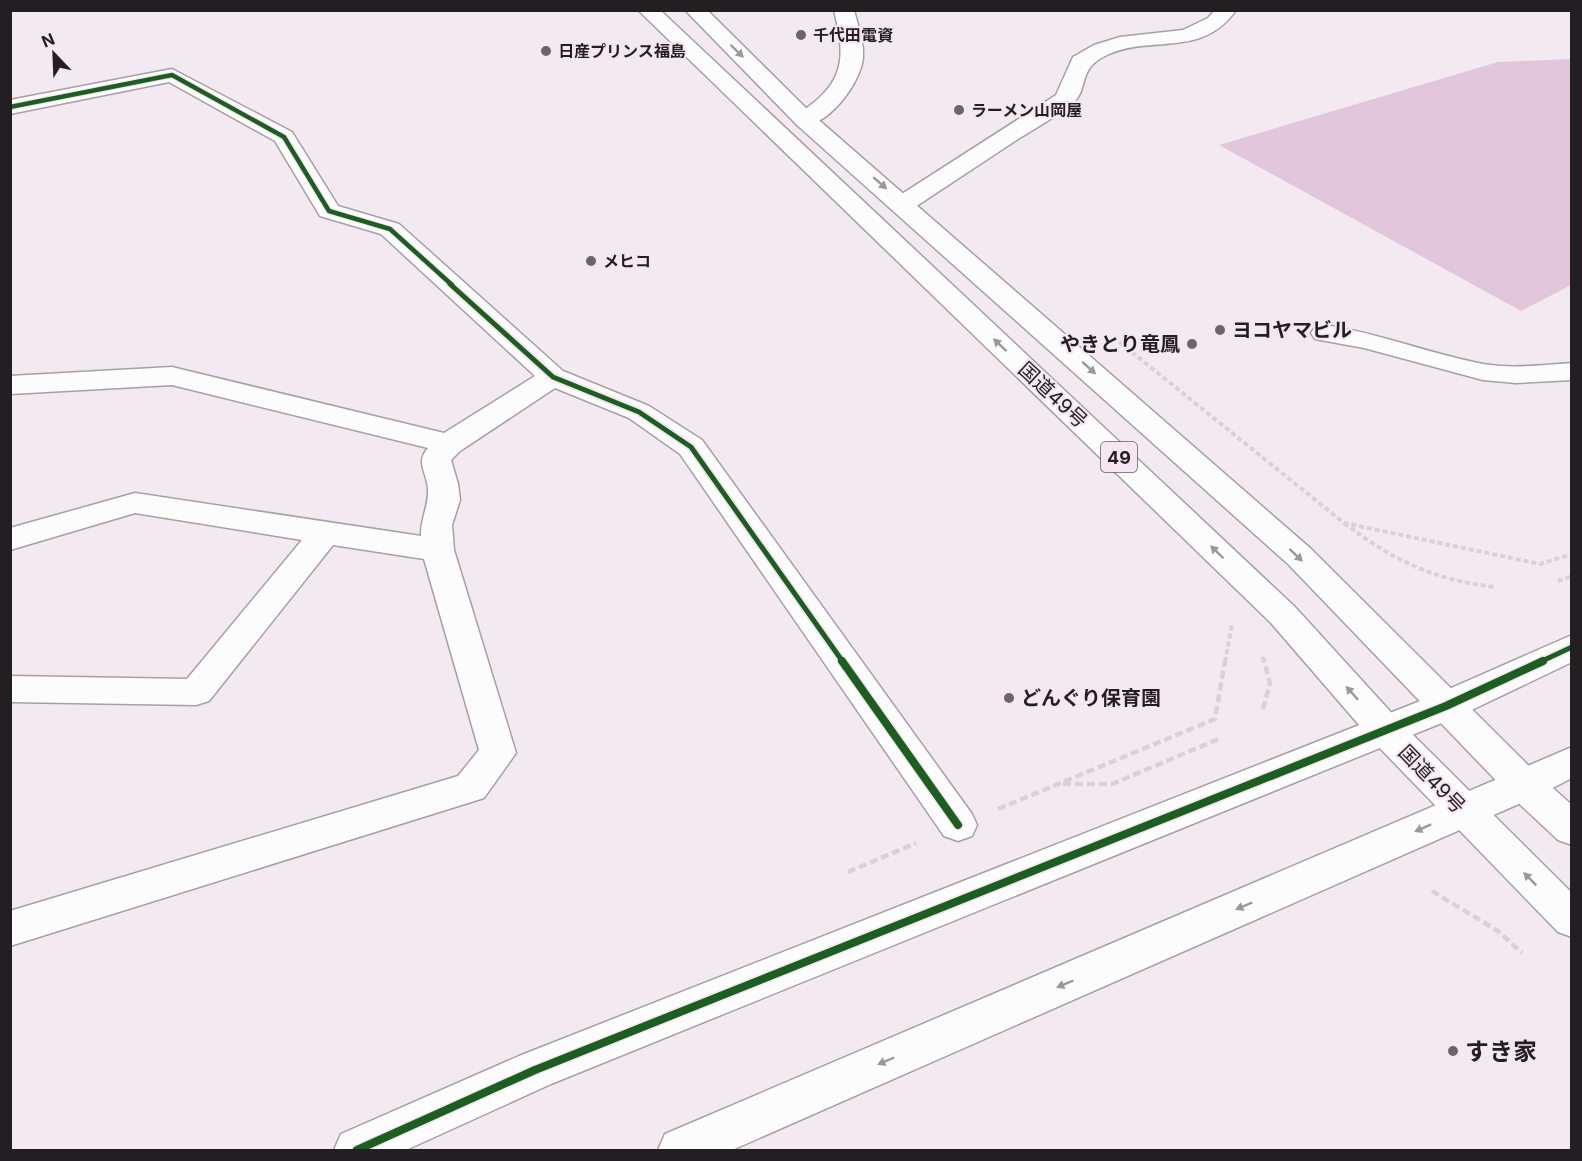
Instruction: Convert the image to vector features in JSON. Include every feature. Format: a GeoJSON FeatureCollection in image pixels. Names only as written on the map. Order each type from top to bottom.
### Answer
{"type":"FeatureCollection","features":[{"type":"Feature","properties":{"kind":"main road","name":"国道49号"},"geometry":{"type":"LineString","coordinates":[[648,10],[1275,607],[1385,730],[1462,811],[1572,920]]}},
{"type":"Feature","properties":{"kind":"main road","name":"49"},"geometry":{"type":"LineString","coordinates":[[694,10],[805,120],[903,204],[1299,556],[1524,785],[1572,829]]}},
{"type":"Feature","properties":{"kind":"main road"},"geometry":{"type":"LineString","coordinates":[[805,120],[825,108],[848,74],[853,48],[844,10]]}},
{"type":"Feature","properties":{"kind":"main road"},"geometry":{"type":"LineString","coordinates":[[903,204],[1066,98],[1080,61],[1106,47],[1198,33],[1218,22],[1226,10]]}},
{"type":"Feature","properties":{"kind":"main road"},"geometry":{"type":"LineString","coordinates":[[10,107],[172,75],[284,136],[329,211],[390,229],[554,377],[639,412],[691,447],[958,825]]}},
{"type":"Feature","properties":{"kind":"main road"},"geometry":{"type":"LineString","coordinates":[[1325,333],[1378,342],[1484,372],[1510,375],[1572,371]]}},
{"type":"Feature","properties":{"kind":"main road"},"geometry":{"type":"LineString","coordinates":[[10,385],[172,376],[449,444]]}},
{"type":"Feature","properties":{"kind":"main road"},"geometry":{"type":"LineString","coordinates":[[10,929],[471,787],[498,753],[438,550],[436,525],[444,500],[436,458],[449,444],[554,377]]}},
{"type":"Feature","properties":{"kind":"main road"},"geometry":{"type":"LineString","coordinates":[[10,539],[135,503],[438,550]]}},
{"type":"Feature","properties":{"kind":"main road"},"geometry":{"type":"LineString","coordinates":[[10,689],[196,692],[326,532]]}},
{"type":"Feature","properties":{"kind":"main road"},"geometry":{"type":"LineString","coordinates":[[357,1150],[535,1070],[1446,706],[1572,647]]}},
{"type":"Feature","properties":{"kind":"main road"},"geometry":{"type":"LineString","coordinates":[[681,1150],[1524,785],[1572,761]]}},
{"type":"Feature","properties":{"kind":"path"},"geometry":{"type":"LineString","coordinates":[[1110,335],[1182,390],[1383,553],[1417,571],[1448,580],[1495,586]]}},
{"type":"Feature","properties":{"kind":"path"},"geometry":{"type":"LineString","coordinates":[[1344,523],[1540,564],[1572,554]]}},
{"type":"Feature","properties":{"kind":"path"},"geometry":{"type":"LineString","coordinates":[[1558,581],[1572,576]]}},
{"type":"Feature","properties":{"kind":"path"},"geometry":{"type":"LineString","coordinates":[[848,872],[1215,719],[1234,613]]}},
{"type":"Feature","properties":{"kind":"path"},"geometry":{"type":"LineString","coordinates":[[1256,648],[1266,665],[1270,681],[1270,698],[1263,709]]}},
{"type":"Feature","properties":{"kind":"path"},"geometry":{"type":"LineString","coordinates":[[1059,784],[1112,784],[1221,738]]}},
{"type":"Feature","properties":{"kind":"path"},"geometry":{"type":"LineString","coordinates":[[1432,891],[1498,931],[1522,953]]}},
{"type":"Feature","properties":{"kind":"shaded area"},"geometry":{"type":"Polygon","coordinates":[[[1571,59],[1571,285],[1521,311],[1219,145],[1498,62],[1571,59]]]}},
{"type":"Feature","properties":{"kind":"cycle path"},"geometry":{"type":"LineString","coordinates":[[10,107],[172,75],[284,137],[329,211],[390,229],[553,377],[639,412],[691,447],[958,825]]}},
{"type":"Feature","properties":{"kind":"cycle path"},"geometry":{"type":"LineString","coordinates":[[357,1150],[535,1070],[1446,706],[1572,647]]}},
{"type":"Feature","properties":{"kind":"place","name":"千代田電資"},"geometry":{"type":"Point","coordinates":[801,35]}},
{"type":"Feature","properties":{"kind":"place","name":"日産プリンス福島"},"geometry":{"type":"Point","coordinates":[546,51]}},
{"type":"Feature","properties":{"kind":"place","name":"ラーメン山岡屋"},"geometry":{"type":"Point","coordinates":[959,110]}},
{"type":"Feature","properties":{"kind":"place","name":"メヒコ"},"geometry":{"type":"Point","coordinates":[591,261]}},
{"type":"Feature","properties":{"kind":"place","name":"ヨコヤマビル"},"geometry":{"type":"Point","coordinates":[1220,330]}},
{"type":"Feature","properties":{"kind":"place","name":"やきとり竜鳳"},"geometry":{"type":"Point","coordinates":[1192,344]}},
{"type":"Feature","properties":{"kind":"place","name":"どんぐり保育園"},"geometry":{"type":"Point","coordinates":[1009,698]}},
{"type":"Feature","properties":{"kind":"place","name":"すき家"},"geometry":{"type":"Point","coordinates":[1453,1051]}}]}
